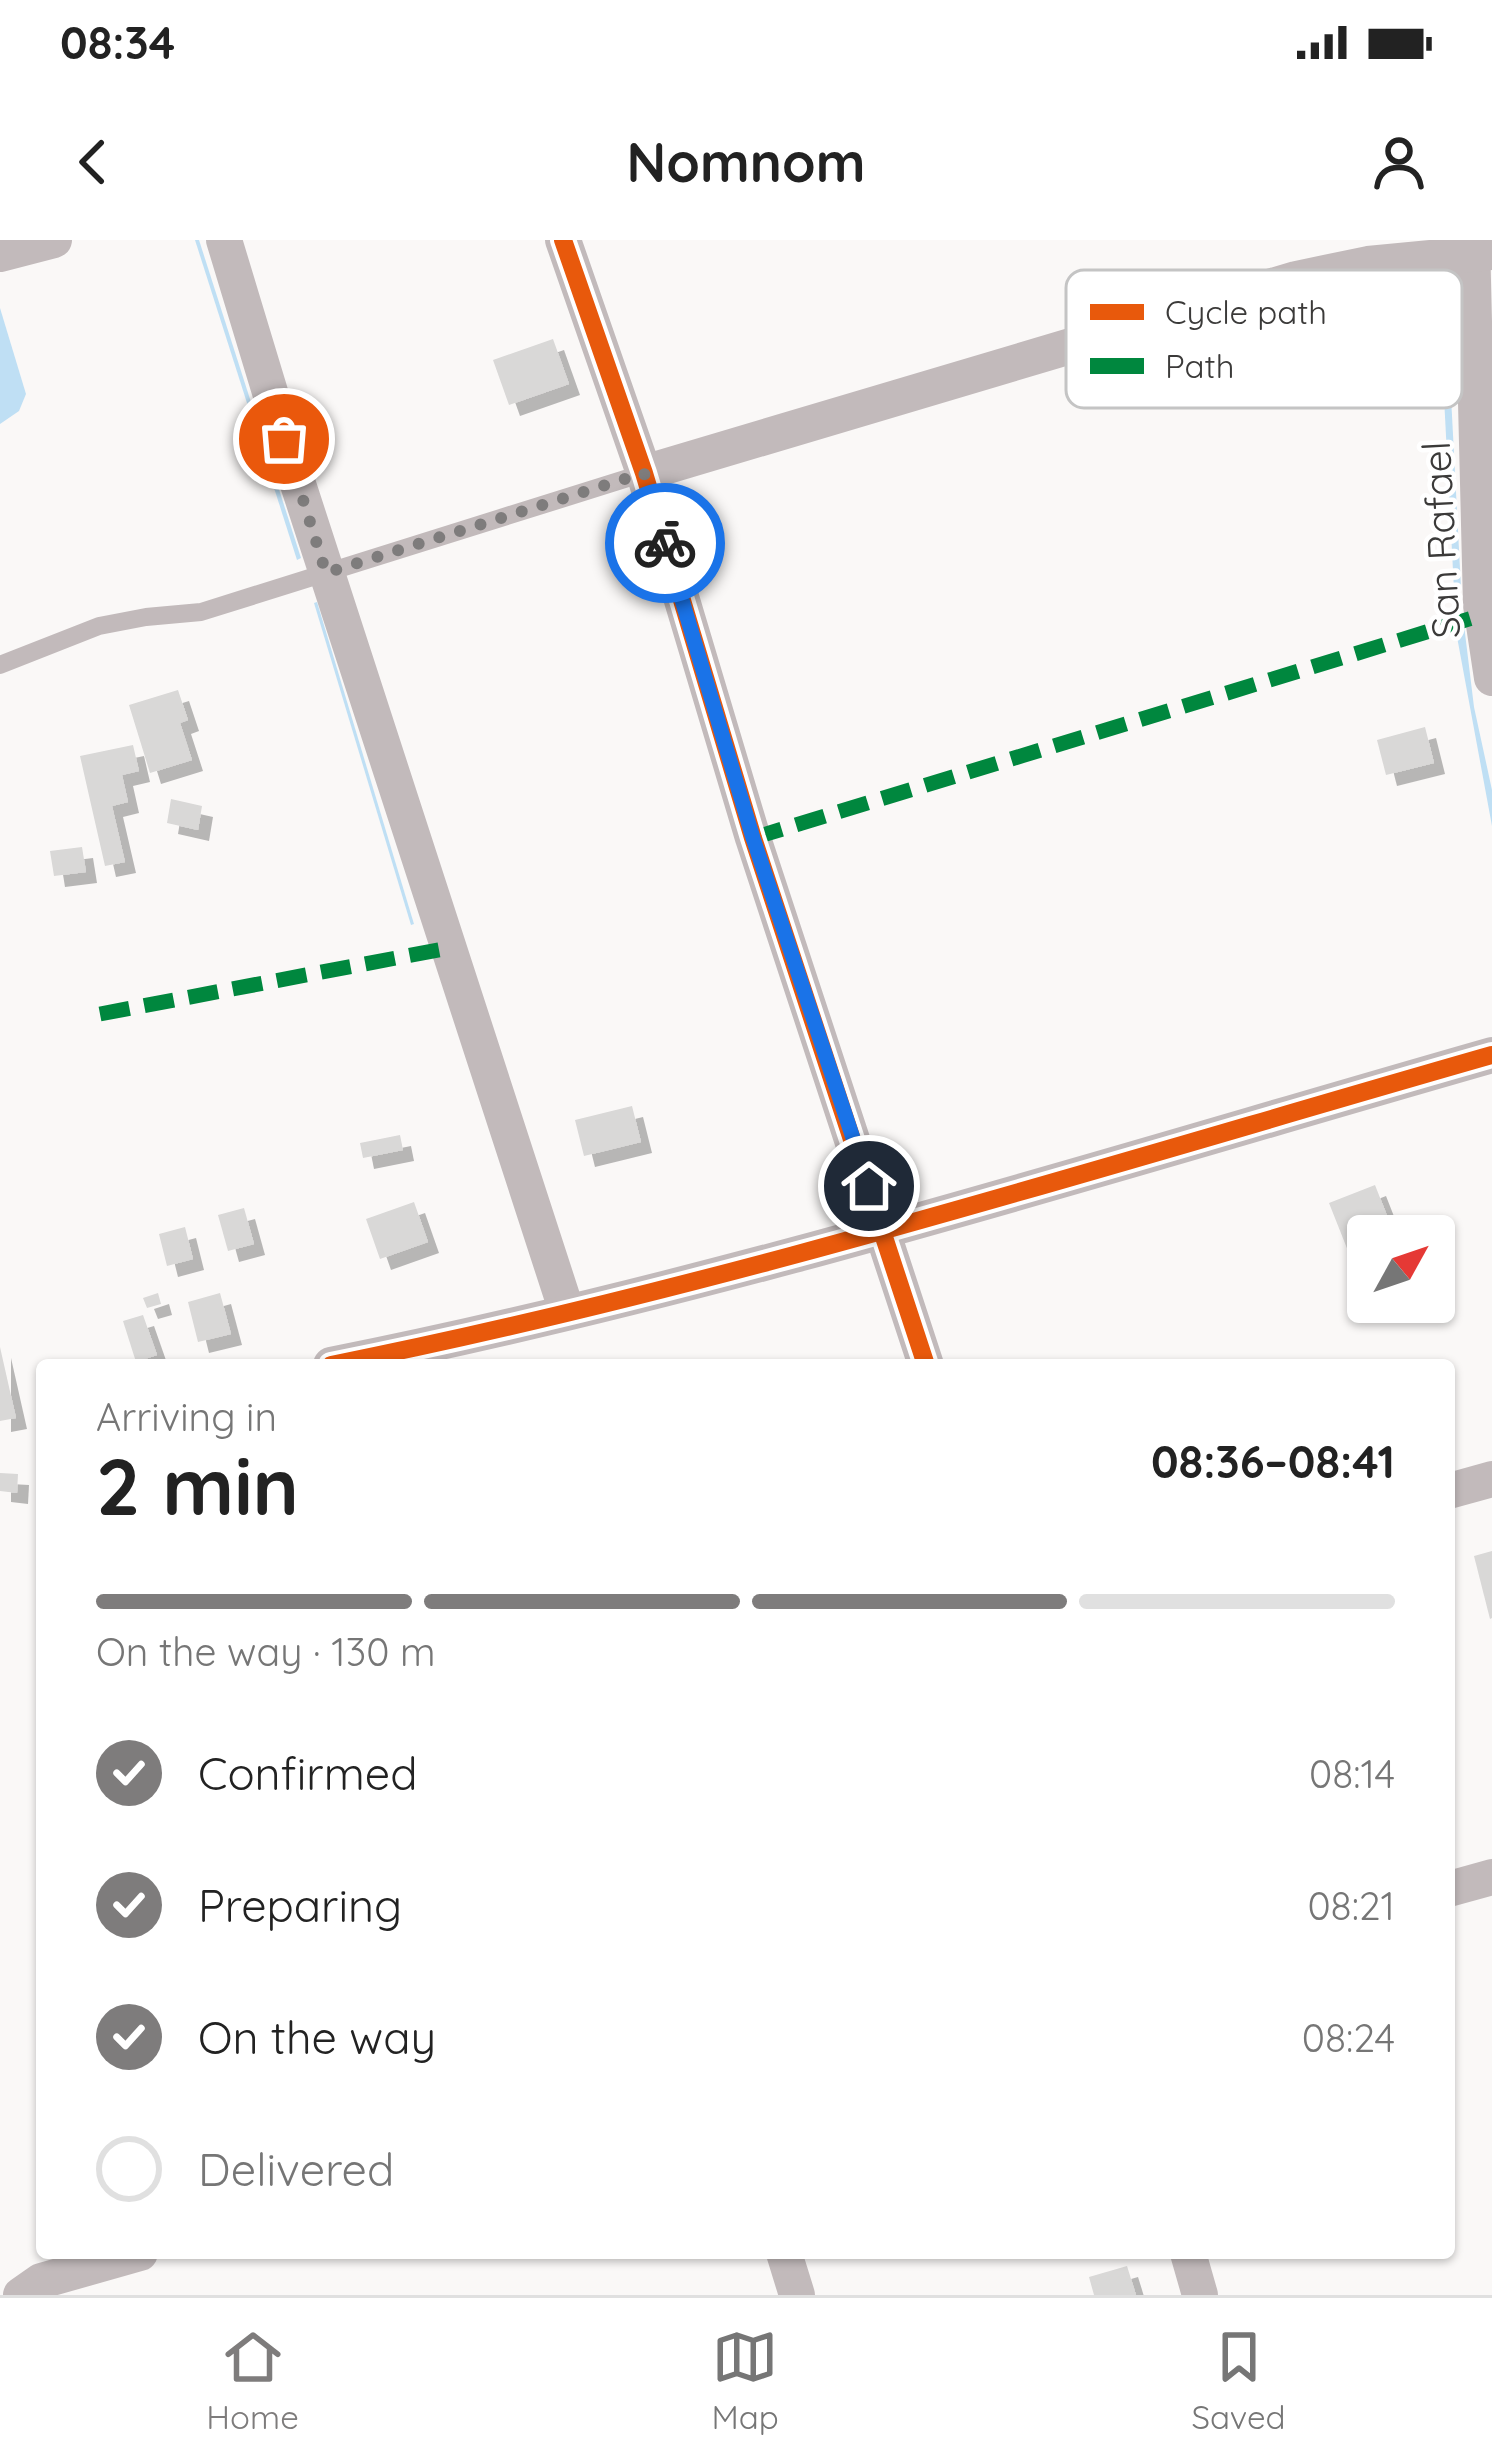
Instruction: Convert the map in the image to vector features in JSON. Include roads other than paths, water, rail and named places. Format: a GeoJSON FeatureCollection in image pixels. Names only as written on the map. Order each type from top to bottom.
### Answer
{"type":"FeatureCollection","features":[{"type":"Feature","properties":{"kind":"street"},"geometry":{"type":"LineString","coordinates":[[0,254],[54,240]]}},
{"type":"Feature","properties":{"kind":"street"},"geometry":{"type":"LineString","coordinates":[[224,240],[326,573],[567,1312]]}},
{"type":"Feature","properties":{"kind":"street"},"geometry":{"type":"LineString","coordinates":[[563,240],[644,473],[753,838],[924,1359]]}},
{"type":"Feature","properties":{"kind":"street"},"geometry":{"type":"LineString","coordinates":[[1339,270],[1479,248]]}},
{"type":"Feature","properties":{"kind":"street","name":"San Rafael"},"geometry":{"type":"LineString","coordinates":[[1479,248],[1486,603],[1492,678]]}},
{"type":"Feature","properties":{"kind":"street"},"geometry":{"type":"LineString","coordinates":[[644,473],[1066,347]]}},
{"type":"Feature","properties":{"kind":"street"},"geometry":{"type":"LineString","coordinates":[[395,1359],[481,1351],[567,1312],[884,1229],[1492,1055]]}},
{"type":"Feature","properties":{"kind":"street"},"geometry":{"type":"LineString","coordinates":[[1455,1489],[1492,1479]]}},
{"type":"Feature","properties":{"kind":"street"},"geometry":{"type":"LineString","coordinates":[[1455,1887],[1492,1877]]}},
{"type":"Feature","properties":{"kind":"street"},"geometry":{"type":"LineString","coordinates":[[21,2295],[41,2282],[120,2259]]}},
{"type":"Feature","properties":{"kind":"street"},"geometry":{"type":"LineString","coordinates":[[786,2259],[797,2295]]}},
{"type":"Feature","properties":{"kind":"street"},"geometry":{"type":"LineString","coordinates":[[1190,2259],[1200,2295]]}},
{"type":"Feature","properties":{"kind":"lane"},"geometry":{"type":"LineString","coordinates":[[0,665],[99,626],[201,612],[644,473]]}},
{"type":"Feature","properties":{"kind":"water"},"geometry":{"type":"Polygon","coordinates":[[[195,240],[199,240],[301,558],[297,560],[195,240]]]}},
{"type":"Feature","properties":{"kind":"water"},"geometry":{"type":"Polygon","coordinates":[[[0,308],[26,394],[19,411],[0,424],[0,308]]]}},
{"type":"Feature","properties":{"kind":"water"},"geometry":{"type":"Polygon","coordinates":[[[1445,408],[1452,408],[1461,588],[1454,590],[1445,408]]]}},
{"type":"Feature","properties":{"kind":"water"},"geometry":{"type":"Polygon","coordinates":[[[314,603],[414,924],[411,925],[314,603]]]}},
{"type":"Feature","properties":{"kind":"water"},"geometry":{"type":"Polygon","coordinates":[[[1464,625],[1474,707],[1492,790],[1492,826],[1455,626],[1464,625]]]}}]}
